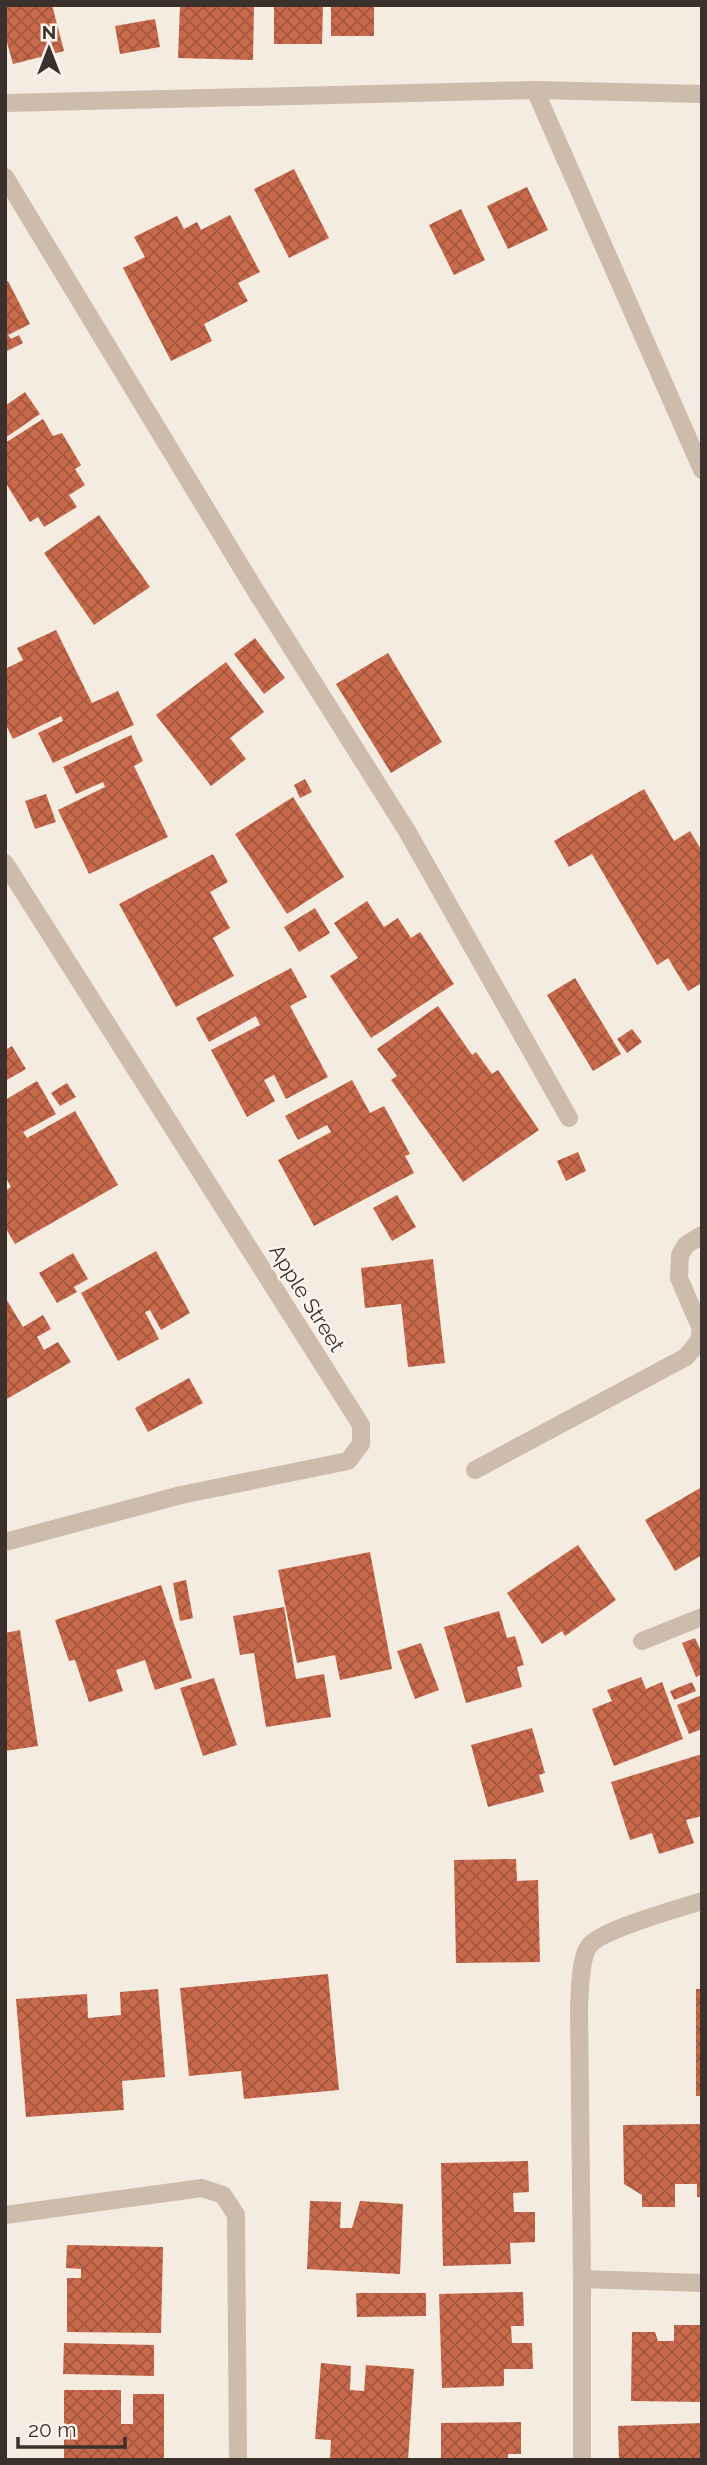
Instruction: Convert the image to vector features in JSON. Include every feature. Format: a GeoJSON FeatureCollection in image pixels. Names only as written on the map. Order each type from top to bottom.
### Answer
{"type":"FeatureCollection","features":[{"type":"Feature","properties":{"kind":"street"},"geometry":{"type":"LineString","coordinates":[[5,103],[535,90],[702,94]]}},
{"type":"Feature","properties":{"kind":"street"},"geometry":{"type":"LineString","coordinates":[[535,90],[702,470]]}},
{"type":"Feature","properties":{"kind":"street"},"geometry":{"type":"LineString","coordinates":[[5,177],[257,593],[407,831],[569,1118]]}},
{"type":"Feature","properties":{"kind":"street","name":"Apple Street"},"geometry":{"type":"LineString","coordinates":[[5,863],[361,1425],[361,1444],[348,1461],[181,1495],[5,1542]]}},
{"type":"Feature","properties":{"kind":"street"},"geometry":{"type":"LineString","coordinates":[[475,1470],[686,1357],[699,1342],[701,1329],[679,1278],[680,1255],[687,1245],[702,1235]]}},
{"type":"Feature","properties":{"kind":"street"},"geometry":{"type":"LineString","coordinates":[[642,1641],[702,1617]]}},
{"type":"Feature","properties":{"kind":"street"},"geometry":{"type":"LineString","coordinates":[[582,2460],[579,2006],[582,1972],[588,1947],[606,1934],[702,1901]]}},
{"type":"Feature","properties":{"kind":"street"},"geometry":{"type":"LineString","coordinates":[[5,2215],[202,2188],[223,2195],[236,2215],[238,2460]]}},
{"type":"Feature","properties":{"kind":"street"},"geometry":{"type":"LineString","coordinates":[[582,2279],[702,2283]]}},
{"type":"Feature","properties":{"kind":"building"},"geometry":{"type":"Polygon","coordinates":[[[5,5],[52,5],[64,51],[13,64],[5,35],[5,5]]]}},
{"type":"Feature","properties":{"kind":"building"},"geometry":{"type":"Polygon","coordinates":[[[254,5],[253,60],[178,58],[180,6],[254,5]]]}},
{"type":"Feature","properties":{"kind":"building"},"geometry":{"type":"Polygon","coordinates":[[[274,5],[323,5],[322,44],[274,44],[274,5]]]}},
{"type":"Feature","properties":{"kind":"building"},"geometry":{"type":"Polygon","coordinates":[[[331,5],[374,5],[374,36],[331,36],[331,5]]]}},
{"type":"Feature","properties":{"kind":"building"},"geometry":{"type":"Polygon","coordinates":[[[155,19],[160,47],[120,54],[115,26],[155,19]]]}},
{"type":"Feature","properties":{"kind":"building"},"geometry":{"type":"Polygon","coordinates":[[[294,169],[329,238],[289,258],[254,189],[294,169]]]}},
{"type":"Feature","properties":{"kind":"building"},"geometry":{"type":"Polygon","coordinates":[[[527,187],[548,230],[508,249],[487,206],[527,187]]]}},
{"type":"Feature","properties":{"kind":"building"},"geometry":{"type":"Polygon","coordinates":[[[461,209],[485,260],[454,275],[429,225],[461,209]]]}},
{"type":"Feature","properties":{"kind":"building"},"geometry":{"type":"Polygon","coordinates":[[[230,215],[260,272],[238,283],[248,301],[204,324],[212,341],[171,361],[123,268],[145,257],[134,237],[177,216],[184,229],[197,222],[201,230],[230,215]]]}},
{"type":"Feature","properties":{"kind":"building"},"geometry":{"type":"Polygon","coordinates":[[[8,281],[30,324],[8,335],[11,339],[19,335],[23,343],[5,352],[5,282],[8,281]]]}},
{"type":"Feature","properties":{"kind":"building"},"geometry":{"type":"Polygon","coordinates":[[[25,392],[40,414],[5,438],[5,406],[25,392]]]}},
{"type":"Feature","properties":{"kind":"building"},"geometry":{"type":"Polygon","coordinates":[[[43,419],[53,436],[62,433],[81,465],[75,469],[85,485],[69,495],[77,507],[44,527],[38,517],[30,522],[5,482],[5,443],[43,419]]]}},
{"type":"Feature","properties":{"kind":"building"},"geometry":{"type":"Polygon","coordinates":[[[99,515],[150,587],[94,625],[44,553],[99,515]]]}},
{"type":"Feature","properties":{"kind":"building"},"geometry":{"type":"Polygon","coordinates":[[[56,630],[92,703],[118,691],[134,725],[53,763],[38,733],[63,721],[61,716],[13,739],[5,723],[5,669],[23,660],[17,648],[56,630]]]}},
{"type":"Feature","properties":{"kind":"building"},"geometry":{"type":"Polygon","coordinates":[[[255,638],[285,678],[264,694],[234,654],[255,638]]]}},
{"type":"Feature","properties":{"kind":"building"},"geometry":{"type":"Polygon","coordinates":[[[388,653],[442,742],[391,773],[336,684],[388,653]]]}},
{"type":"Feature","properties":{"kind":"building"},"geometry":{"type":"Polygon","coordinates":[[[226,662],[264,712],[230,738],[246,759],[211,786],[156,715],[226,662]]]}},
{"type":"Feature","properties":{"kind":"building"},"geometry":{"type":"Polygon","coordinates":[[[131,735],[143,761],[134,766],[168,837],[89,874],[58,810],[105,787],[103,782],[76,794],[63,767],[131,735]]]}},
{"type":"Feature","properties":{"kind":"building"},"geometry":{"type":"Polygon","coordinates":[[[305,779],[312,792],[300,798],[294,785],[305,779]]]}},
{"type":"Feature","properties":{"kind":"building"},"geometry":{"type":"Polygon","coordinates":[[[644,789],[674,841],[690,831],[702,851],[702,983],[688,991],[668,958],[657,965],[592,854],[569,867],[554,841],[644,789]]]}},
{"type":"Feature","properties":{"kind":"building"},"geometry":{"type":"Polygon","coordinates":[[[46,794],[56,822],[35,829],[25,801],[46,794]]]}},
{"type":"Feature","properties":{"kind":"building"},"geometry":{"type":"Polygon","coordinates":[[[293,797],[344,877],[287,914],[235,834],[293,797]]]}},
{"type":"Feature","properties":{"kind":"building"},"geometry":{"type":"Polygon","coordinates":[[[213,854],[228,882],[210,892],[230,928],[213,938],[234,976],[176,1007],[119,904],[213,854]]]}},
{"type":"Feature","properties":{"kind":"building"},"geometry":{"type":"Polygon","coordinates":[[[367,901],[384,927],[398,918],[411,938],[420,932],[454,984],[371,1038],[330,976],[358,958],[334,923],[367,901]]]}},
{"type":"Feature","properties":{"kind":"building"},"geometry":{"type":"Polygon","coordinates":[[[315,908],[330,933],[299,952],[284,927],[315,908]]]}},
{"type":"Feature","properties":{"kind":"building"},"geometry":{"type":"Polygon","coordinates":[[[291,968],[307,997],[290,1006],[328,1077],[286,1099],[274,1075],[264,1080],[275,1101],[247,1117],[211,1050],[260,1025],[256,1016],[209,1042],[196,1018],[291,968]]]}},
{"type":"Feature","properties":{"kind":"building"},"geometry":{"type":"Polygon","coordinates":[[[575,978],[621,1054],[593,1071],[547,995],[575,978]]]}},
{"type":"Feature","properties":{"kind":"building"},"geometry":{"type":"Polygon","coordinates":[[[438,1006],[472,1055],[476,1052],[492,1074],[498,1070],[539,1130],[463,1182],[391,1080],[397,1076],[377,1049],[438,1006]]]}},
{"type":"Feature","properties":{"kind":"building"},"geometry":{"type":"Polygon","coordinates":[[[632,1029],[642,1042],[627,1053],[617,1039],[632,1029]]]}},
{"type":"Feature","properties":{"kind":"building"},"geometry":{"type":"Polygon","coordinates":[[[12,1046],[26,1069],[5,1081],[5,1050],[12,1046]]]}},
{"type":"Feature","properties":{"kind":"building"},"geometry":{"type":"Polygon","coordinates":[[[352,1080],[370,1113],[384,1106],[410,1154],[405,1156],[414,1173],[314,1226],[278,1160],[331,1132],[327,1125],[298,1140],[285,1116],[352,1080]]]}},
{"type":"Feature","properties":{"kind":"building"},"geometry":{"type":"Polygon","coordinates":[[[37,1081],[56,1114],[23,1132],[27,1138],[75,1111],[118,1185],[15,1244],[5,1227],[5,1191],[11,1187],[5,1176],[5,1100],[37,1081]]]}},
{"type":"Feature","properties":{"kind":"building"},"geometry":{"type":"Polygon","coordinates":[[[67,1083],[76,1097],[60,1106],[51,1093],[67,1083]]]}},
{"type":"Feature","properties":{"kind":"building"},"geometry":{"type":"Polygon","coordinates":[[[578,1152],[586,1171],[566,1181],[557,1161],[578,1152]]]}},
{"type":"Feature","properties":{"kind":"building"},"geometry":{"type":"Polygon","coordinates":[[[397,1195],[416,1227],[392,1241],[373,1208],[397,1195]]]}},
{"type":"Feature","properties":{"kind":"building"},"geometry":{"type":"Polygon","coordinates":[[[156,1251],[190,1313],[161,1330],[150,1310],[145,1312],[159,1339],[118,1361],[81,1293],[156,1251]]]}},
{"type":"Feature","properties":{"kind":"building"},"geometry":{"type":"Polygon","coordinates":[[[73,1253],[88,1279],[74,1287],[77,1292],[57,1303],[39,1273],[73,1253]]]}},
{"type":"Feature","properties":{"kind":"building"},"geometry":{"type":"Polygon","coordinates":[[[433,1259],[445,1363],[408,1367],[401,1304],[365,1308],[361,1268],[433,1259]]]}},
{"type":"Feature","properties":{"kind":"building"},"geometry":{"type":"Polygon","coordinates":[[[5,1297],[23,1327],[43,1315],[51,1329],[37,1337],[44,1350],[58,1342],[71,1362],[5,1400],[5,1297]]]}},
{"type":"Feature","properties":{"kind":"building"},"geometry":{"type":"Polygon","coordinates":[[[189,1378],[203,1403],[148,1432],[135,1408],[189,1378]]]}},
{"type":"Feature","properties":{"kind":"building"},"geometry":{"type":"Polygon","coordinates":[[[702,1487],[702,1555],[675,1571],[645,1520],[702,1487]]]}},
{"type":"Feature","properties":{"kind":"building"},"geometry":{"type":"Polygon","coordinates":[[[578,1545],[616,1600],[565,1636],[562,1631],[542,1644],[507,1593],[578,1545]]]}},
{"type":"Feature","properties":{"kind":"building"},"geometry":{"type":"Polygon","coordinates":[[[370,1552],[392,1669],[340,1680],[335,1655],[297,1663],[278,1570],[370,1552]]]}},
{"type":"Feature","properties":{"kind":"building"},"geometry":{"type":"Polygon","coordinates":[[[186,1580],[193,1618],[180,1621],[173,1583],[186,1580]]]}},
{"type":"Feature","properties":{"kind":"building"},"geometry":{"type":"Polygon","coordinates":[[[161,1585],[192,1678],[155,1690],[145,1660],[116,1670],[123,1691],[89,1702],[75,1660],[69,1661],[55,1620],[161,1585]]]}},
{"type":"Feature","properties":{"kind":"building"},"geometry":{"type":"Polygon","coordinates":[[[284,1607],[296,1679],[324,1674],[331,1717],[266,1727],[254,1653],[240,1655],[233,1616],[284,1607]]]}},
{"type":"Feature","properties":{"kind":"building"},"geometry":{"type":"Polygon","coordinates":[[[499,1611],[507,1638],[515,1636],[524,1665],[517,1667],[522,1687],[466,1703],[444,1627],[499,1611]]]}},
{"type":"Feature","properties":{"kind":"building"},"geometry":{"type":"Polygon","coordinates":[[[20,1630],[38,1746],[5,1751],[5,1633],[20,1630]]]}},
{"type":"Feature","properties":{"kind":"building"},"geometry":{"type":"Polygon","coordinates":[[[695,1638],[702,1653],[702,1674],[696,1677],[682,1643],[695,1638]]]}},
{"type":"Feature","properties":{"kind":"building"},"geometry":{"type":"Polygon","coordinates":[[[421,1643],[439,1690],[415,1699],[397,1651],[421,1643]]]}},
{"type":"Feature","properties":{"kind":"building"},"geometry":{"type":"Polygon","coordinates":[[[641,1677],[646,1689],[662,1682],[683,1739],[614,1766],[592,1709],[612,1701],[607,1690],[641,1677]]]}},
{"type":"Feature","properties":{"kind":"building"},"geometry":{"type":"Polygon","coordinates":[[[214,1678],[237,1745],[203,1756],[180,1688],[214,1678]]]}},
{"type":"Feature","properties":{"kind":"building"},"geometry":{"type":"Polygon","coordinates":[[[692,1682],[696,1691],[674,1700],[670,1691],[692,1682]]]}},
{"type":"Feature","properties":{"kind":"building"},"geometry":{"type":"Polygon","coordinates":[[[702,1695],[702,1729],[689,1734],[677,1705],[702,1695]]]}},
{"type":"Feature","properties":{"kind":"building"},"geometry":{"type":"Polygon","coordinates":[[[532,1728],[545,1773],[539,1775],[544,1792],[488,1807],[471,1745],[532,1728]]]}},
{"type":"Feature","properties":{"kind":"building"},"geometry":{"type":"Polygon","coordinates":[[[702,1754],[702,1816],[686,1820],[694,1843],[659,1854],[652,1833],[630,1840],[611,1782],[702,1754]]]}},
{"type":"Feature","properties":{"kind":"building"},"geometry":{"type":"Polygon","coordinates":[[[516,1859],[517,1881],[538,1880],[540,1962],[456,1963],[454,1860],[516,1859]]]}},
{"type":"Feature","properties":{"kind":"building"},"geometry":{"type":"Polygon","coordinates":[[[328,1974],[339,2090],[244,2099],[241,2071],[189,2076],[180,1988],[328,1974]]]}},
{"type":"Feature","properties":{"kind":"building"},"geometry":{"type":"Polygon","coordinates":[[[158,1989],[165,2077],[122,2081],[124,2110],[26,2117],[16,1999],[87,1994],[88,2018],[121,2015],[120,1992],[158,1989]]]}},
{"type":"Feature","properties":{"kind":"building"},"geometry":{"type":"Polygon","coordinates":[[[696,1989],[702,1989],[702,2096],[696,2096],[696,1989]]]}},
{"type":"Feature","properties":{"kind":"building"},"geometry":{"type":"Polygon","coordinates":[[[702,2124],[702,2197],[697,2197],[697,2184],[675,2184],[675,2207],[642,2207],[642,2195],[624,2184],[623,2125],[702,2124]]]}},
{"type":"Feature","properties":{"kind":"building"},"geometry":{"type":"Polygon","coordinates":[[[528,2161],[529,2192],[513,2193],[514,2212],[535,2212],[535,2242],[510,2243],[511,2264],[443,2266],[441,2163],[528,2161]]]}},
{"type":"Feature","properties":{"kind":"building"},"geometry":{"type":"Polygon","coordinates":[[[310,2201],[341,2202],[340,2228],[352,2228],[360,2201],[403,2204],[400,2274],[307,2269],[310,2201]]]}},
{"type":"Feature","properties":{"kind":"building"},"geometry":{"type":"Polygon","coordinates":[[[67,2245],[163,2247],[161,2333],[67,2332],[67,2278],[81,2278],[81,2269],[66,2268],[67,2245]]]}},
{"type":"Feature","properties":{"kind":"building"},"geometry":{"type":"Polygon","coordinates":[[[523,2292],[524,2326],[511,2326],[512,2343],[532,2343],[533,2369],[504,2369],[504,2386],[442,2388],[439,2294],[523,2292]]]}},
{"type":"Feature","properties":{"kind":"building"},"geometry":{"type":"Polygon","coordinates":[[[356,2293],[426,2293],[426,2316],[357,2317],[356,2293]]]}},
{"type":"Feature","properties":{"kind":"building"},"geometry":{"type":"Polygon","coordinates":[[[674,2325],[702,2325],[702,2402],[631,2401],[632,2332],[655,2332],[658,2341],[674,2341],[674,2325]]]}},
{"type":"Feature","properties":{"kind":"building"},"geometry":{"type":"Polygon","coordinates":[[[64,2343],[154,2345],[154,2376],[63,2374],[64,2343]]]}},
{"type":"Feature","properties":{"kind":"building"},"geometry":{"type":"Polygon","coordinates":[[[321,2363],[351,2366],[350,2390],[364,2391],[366,2365],[414,2369],[408,2460],[330,2460],[331,2440],[315,2439],[321,2363]]]}},
{"type":"Feature","properties":{"kind":"building"},"geometry":{"type":"Polygon","coordinates":[[[64,2390],[121,2390],[121,2424],[133,2424],[133,2394],[164,2394],[164,2460],[64,2460],[64,2390]]]}},
{"type":"Feature","properties":{"kind":"building"},"geometry":{"type":"Polygon","coordinates":[[[521,2422],[521,2454],[508,2454],[508,2460],[441,2460],[441,2423],[521,2422]]]}},
{"type":"Feature","properties":{"kind":"building"},"geometry":{"type":"Polygon","coordinates":[[[702,2423],[702,2460],[619,2460],[618,2426],[702,2423]]]}}]}
